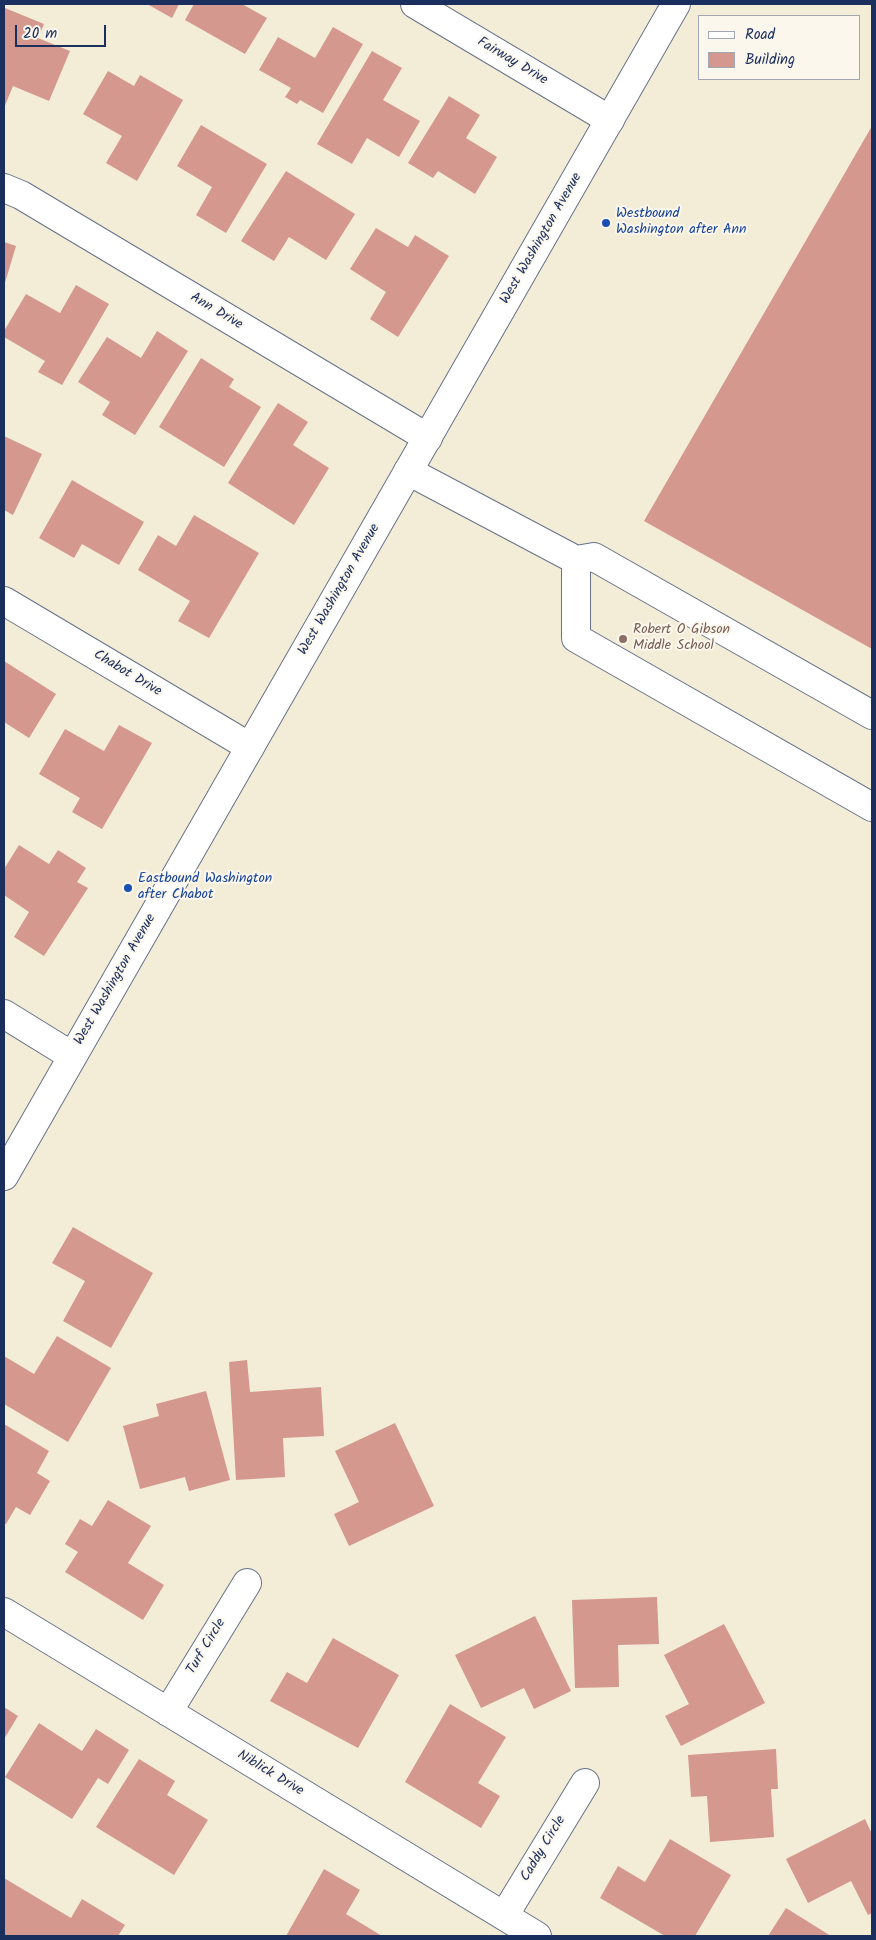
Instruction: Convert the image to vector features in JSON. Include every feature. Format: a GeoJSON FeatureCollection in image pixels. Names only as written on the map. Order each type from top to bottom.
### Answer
{"type":"FeatureCollection","features":[{"type":"Feature","properties":{"kind":"street","name":"Fairway Drive"},"geometry":{"type":"LineString","coordinates":[[415,4],[610,120]]}},
{"type":"Feature","properties":{"kind":"street","name":"West Washington Avenue"},"geometry":{"type":"LineString","coordinates":[[4,1176],[676,4]]}},
{"type":"Feature","properties":{"kind":"street","name":"Ann Drive"},"geometry":{"type":"LineString","coordinates":[[4,188],[29,200],[428,438]]}},
{"type":"Feature","properties":{"kind":"street"},"geometry":{"type":"LineString","coordinates":[[408,471],[576,560],[594,557],[872,715]]}},
{"type":"Feature","properties":{"kind":"street"},"geometry":{"type":"LineString","coordinates":[[576,560],[576,638],[872,807]]}},
{"type":"Feature","properties":{"kind":"street","name":"Chabot Drive"},"geometry":{"type":"LineString","coordinates":[[4,601],[250,747]]}},
{"type":"Feature","properties":{"kind":"street"},"geometry":{"type":"LineString","coordinates":[[4,1014],[72,1056]]}},
{"type":"Feature","properties":{"kind":"street","name":"Turf Circle"},"geometry":{"type":"LineString","coordinates":[[168,1712],[246,1582]]}},
{"type":"Feature","properties":{"kind":"street","name":"Niblick Drive"},"geometry":{"type":"LineString","coordinates":[[4,1612],[537,1936]]}},
{"type":"Feature","properties":{"kind":"street","name":"Caddy Circle"},"geometry":{"type":"LineString","coordinates":[[504,1916],[584,1783]]}},
{"type":"Feature","properties":{"kind":"building"},"geometry":{"type":"Polygon","coordinates":[[[147,4],[179,4],[172,18],[147,4]]]}},
{"type":"Feature","properties":{"kind":"building"},"geometry":{"type":"Polygon","coordinates":[[[194,4],[242,4],[267,18],[245,54],[185,20],[194,4]]]}},
{"type":"Feature","properties":{"kind":"building"},"geometry":{"type":"Polygon","coordinates":[[[5,8],[44,24],[38,38],[70,51],[49,101],[13,86],[4,108],[5,8]]]}},
{"type":"Feature","properties":{"kind":"building"},"geometry":{"type":"Polygon","coordinates":[[[333,27],[363,44],[323,113],[300,100],[297,104],[285,97],[291,88],[259,70],[278,37],[315,58],[333,27]]]}},
{"type":"Feature","properties":{"kind":"building"},"geometry":{"type":"Polygon","coordinates":[[[372,51],[402,68],[383,100],[420,121],[399,157],[367,138],[352,164],[317,144],[372,51]]]}},
{"type":"Feature","properties":{"kind":"building"},"geometry":{"type":"Polygon","coordinates":[[[108,71],[134,86],[140,75],[183,100],[137,181],[106,163],[122,136],[83,114],[108,71]]]}},
{"type":"Feature","properties":{"kind":"building"},"geometry":{"type":"Polygon","coordinates":[[[449,96],[480,115],[466,138],[497,157],[475,194],[438,171],[433,178],[408,163],[449,96]]]}},
{"type":"Feature","properties":{"kind":"building"},"geometry":{"type":"Polygon","coordinates":[[[201,125],[267,164],[226,233],[196,215],[212,187],[177,166],[201,125]]]}},
{"type":"Feature","properties":{"kind":"building"},"geometry":{"type":"Polygon","coordinates":[[[872,126],[872,649],[644,521],[872,126]]]}},
{"type":"Feature","properties":{"kind":"building"},"geometry":{"type":"Polygon","coordinates":[[[286,171],[355,214],[326,260],[289,237],[274,261],[241,241],[286,171]]]}},
{"type":"Feature","properties":{"kind":"building"},"geometry":{"type":"Polygon","coordinates":[[[376,228],[408,247],[415,235],[449,256],[398,337],[370,319],[386,292],[350,269],[376,228]]]}},
{"type":"Feature","properties":{"kind":"building"},"geometry":{"type":"Polygon","coordinates":[[[4,242],[16,246],[4,286],[4,242]]]}},
{"type":"Feature","properties":{"kind":"building"},"geometry":{"type":"Polygon","coordinates":[[[76,285],[109,304],[62,385],[38,372],[45,361],[4,337],[4,331],[26,294],[60,313],[76,285]]]}},
{"type":"Feature","properties":{"kind":"building"},"geometry":{"type":"Polygon","coordinates":[[[157,331],[188,351],[135,435],[102,415],[110,402],[78,382],[107,337],[141,358],[157,331]]]}},
{"type":"Feature","properties":{"kind":"building"},"geometry":{"type":"Polygon","coordinates":[[[201,358],[234,379],[229,387],[261,407],[224,467],[159,427],[201,358]]]}},
{"type":"Feature","properties":{"kind":"building"},"geometry":{"type":"Polygon","coordinates":[[[278,403],[308,422],[293,445],[329,468],[294,525],[228,483],[278,403]]]}},
{"type":"Feature","properties":{"kind":"building"},"geometry":{"type":"Polygon","coordinates":[[[4,436],[42,454],[13,515],[4,510],[4,436]]]}},
{"type":"Feature","properties":{"kind":"building"},"geometry":{"type":"Polygon","coordinates":[[[72,480],[144,522],[119,565],[82,544],[74,558],[39,538],[72,480]]]}},
{"type":"Feature","properties":{"kind":"building"},"geometry":{"type":"Polygon","coordinates":[[[194,515],[259,553],[209,638],[178,621],[190,601],[138,570],[158,535],[176,546],[194,515]]]}},
{"type":"Feature","properties":{"kind":"building"},"geometry":{"type":"Polygon","coordinates":[[[4,661],[56,694],[29,738],[4,722],[4,661]]]}},
{"type":"Feature","properties":{"kind":"building"},"geometry":{"type":"Polygon","coordinates":[[[119,725],[152,743],[102,829],[72,812],[80,798],[39,774],[65,729],[104,751],[119,725]]]}},
{"type":"Feature","properties":{"kind":"building"},"geometry":{"type":"Polygon","coordinates":[[[19,845],[49,864],[58,850],[86,868],[77,882],[88,888],[44,956],[14,937],[29,912],[4,895],[4,869],[19,845]]]}},
{"type":"Feature","properties":{"kind":"building"},"geometry":{"type":"Polygon","coordinates":[[[73,1227],[153,1273],[111,1348],[63,1321],[85,1281],[52,1263],[73,1227]]]}},
{"type":"Feature","properties":{"kind":"building"},"geometry":{"type":"Polygon","coordinates":[[[57,1336],[111,1368],[68,1442],[4,1404],[4,1356],[34,1374],[57,1336]]]}},
{"type":"Feature","properties":{"kind":"building"},"geometry":{"type":"Polygon","coordinates":[[[247,1360],[250,1392],[321,1387],[324,1436],[283,1438],[285,1477],[236,1480],[229,1362],[247,1360]]]}},
{"type":"Feature","properties":{"kind":"building"},"geometry":{"type":"Polygon","coordinates":[[[206,1391],[230,1480],[189,1491],[185,1477],[140,1489],[123,1426],[159,1416],[156,1404],[206,1391]]]}},
{"type":"Feature","properties":{"kind":"building"},"geometry":{"type":"Polygon","coordinates":[[[395,1423],[434,1506],[349,1546],[334,1514],[359,1502],[335,1451],[395,1423]]]}},
{"type":"Feature","properties":{"kind":"building"},"geometry":{"type":"Polygon","coordinates":[[[4,1424],[49,1451],[37,1473],[50,1481],[30,1515],[16,1507],[6,1524],[4,1523],[4,1424]]]}},
{"type":"Feature","properties":{"kind":"building"},"geometry":{"type":"Polygon","coordinates":[[[108,1500],[151,1526],[128,1563],[164,1585],[143,1620],[65,1572],[78,1552],[65,1544],[80,1519],[92,1526],[108,1500]]]}},
{"type":"Feature","properties":{"kind":"building"},"geometry":{"type":"Polygon","coordinates":[[[657,1597],[659,1644],[618,1645],[619,1687],[575,1688],[572,1600],[657,1597]]]}},
{"type":"Feature","properties":{"kind":"building"},"geometry":{"type":"Polygon","coordinates":[[[535,1616],[571,1691],[534,1709],[524,1688],[481,1708],[455,1655],[535,1616]]]}},
{"type":"Feature","properties":{"kind":"building"},"geometry":{"type":"Polygon","coordinates":[[[724,1624],[765,1703],[681,1746],[665,1716],[689,1704],[664,1655],[724,1624]]]}},
{"type":"Feature","properties":{"kind":"building"},"geometry":{"type":"Polygon","coordinates":[[[333,1638],[399,1675],[358,1748],[270,1701],[287,1672],[307,1683],[333,1638]]]}},
{"type":"Feature","properties":{"kind":"building"},"geometry":{"type":"Polygon","coordinates":[[[450,1704],[506,1737],[478,1783],[500,1796],[481,1828],[405,1782],[450,1704]]]}},
{"type":"Feature","properties":{"kind":"building"},"geometry":{"type":"Polygon","coordinates":[[[4,1707],[18,1716],[4,1739],[4,1707]]]}},
{"type":"Feature","properties":{"kind":"building"},"geometry":{"type":"Polygon","coordinates":[[[39,1723],[82,1751],[96,1729],[129,1750],[108,1784],[98,1778],[72,1819],[5,1777],[39,1723]]]}},
{"type":"Feature","properties":{"kind":"building"},"geometry":{"type":"Polygon","coordinates":[[[776,1749],[778,1789],[771,1789],[774,1837],[710,1842],[707,1796],[691,1797],[688,1755],[776,1749]]]}},
{"type":"Feature","properties":{"kind":"building"},"geometry":{"type":"Polygon","coordinates":[[[139,1759],[175,1781],[167,1795],[208,1820],[174,1875],[96,1827],[139,1759]]]}},
{"type":"Feature","properties":{"kind":"building"},"geometry":{"type":"Polygon","coordinates":[[[865,1819],[872,1834],[872,1913],[868,1915],[851,1881],[808,1903],[786,1859],[865,1819]]]}},
{"type":"Feature","properties":{"kind":"building"},"geometry":{"type":"Polygon","coordinates":[[[670,1839],[731,1875],[695,1936],[665,1936],[600,1898],[618,1866],[645,1882],[670,1839]]]}},
{"type":"Feature","properties":{"kind":"building"},"geometry":{"type":"Polygon","coordinates":[[[324,1869],[360,1890],[346,1914],[382,1936],[286,1936],[324,1869]]]}},
{"type":"Feature","properties":{"kind":"building"},"geometry":{"type":"Polygon","coordinates":[[[4,1878],[71,1918],[82,1899],[125,1925],[118,1936],[4,1936],[4,1878]]]}},
{"type":"Feature","properties":{"kind":"building"},"geometry":{"type":"Polygon","coordinates":[[[786,1908],[831,1936],[768,1936],[786,1908]]]}},
{"type":"Feature","properties":{"kind":"place","name":"Westbound Washington after Ann"},"geometry":{"type":"Point","coordinates":[606,223]}},
{"type":"Feature","properties":{"kind":"place","name":"Robert O Gibson Middle School"},"geometry":{"type":"Point","coordinates":[623,639]}},
{"type":"Feature","properties":{"kind":"place","name":"Eastbound Washington after Chabot"},"geometry":{"type":"Point","coordinates":[128,888]}}]}
